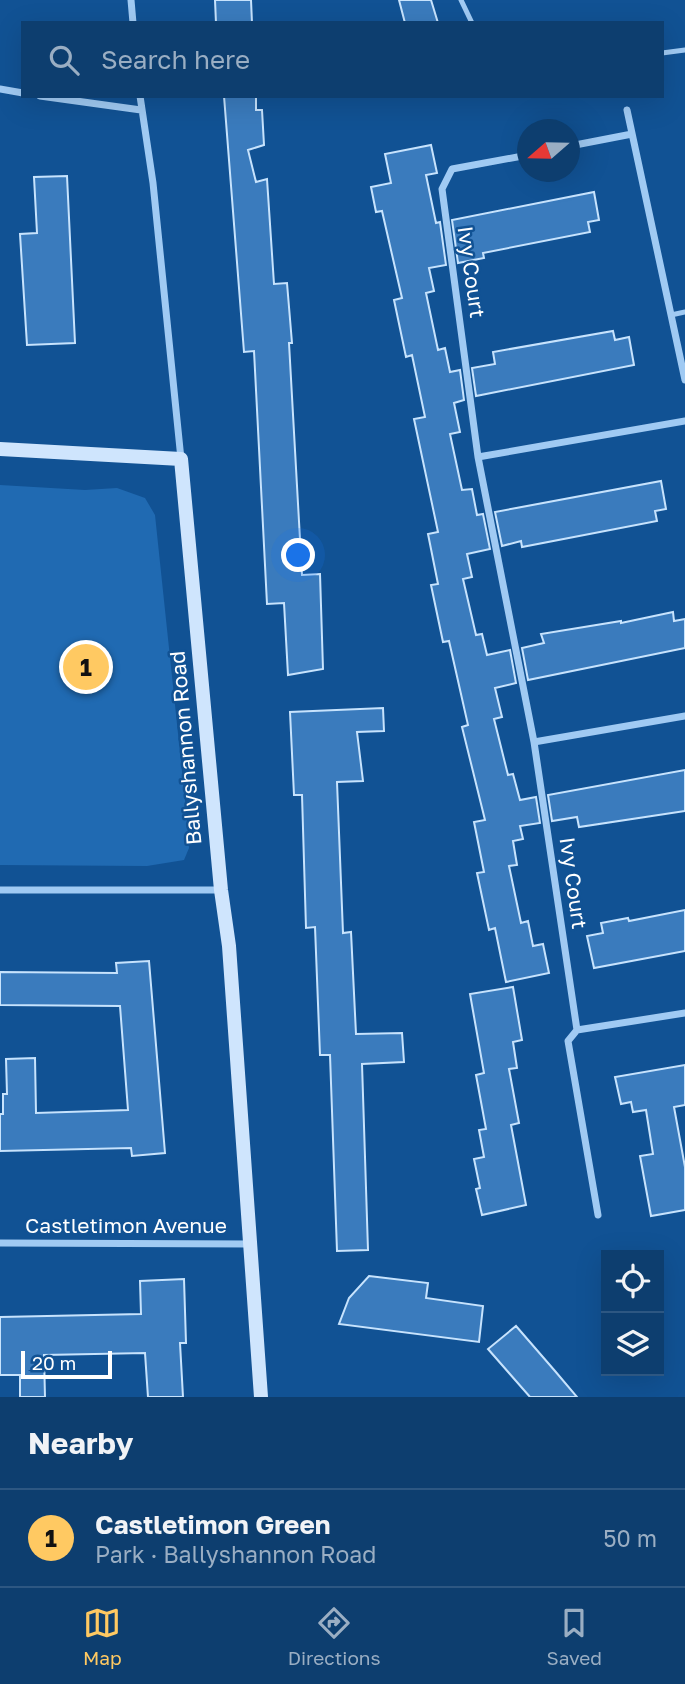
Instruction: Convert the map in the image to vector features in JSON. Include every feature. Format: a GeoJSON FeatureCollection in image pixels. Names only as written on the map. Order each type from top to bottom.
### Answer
{"type":"FeatureCollection","features":[{"type":"Feature","properties":{"kind":"street"},"geometry":{"type":"LineString","coordinates":[[131,0],[133,21]]}},
{"type":"Feature","properties":{"kind":"street"},"geometry":{"type":"LineString","coordinates":[[0,89],[21,93]]}},
{"type":"Feature","properties":{"kind":"street"},"geometry":{"type":"LineString","coordinates":[[54,98],[141,110]]}},
{"type":"Feature","properties":{"kind":"street","name":"Ballyshannon Road"},"geometry":{"type":"LineString","coordinates":[[140,98],[153,183],[221,890],[229,946],[261,1397]]}},
{"type":"Feature","properties":{"kind":"street"},"geometry":{"type":"LineString","coordinates":[[627,110],[685,380]]}},
{"type":"Feature","properties":{"kind":"street"},"geometry":{"type":"LineString","coordinates":[[580,144],[632,134]]}},
{"type":"Feature","properties":{"kind":"street","name":"Ivy Court"},"geometry":{"type":"LineString","coordinates":[[517,157],[452,169],[442,189],[478,457],[534,742],[577,1030],[568,1041],[570,1056],[598,1215]]}},
{"type":"Feature","properties":{"kind":"street"},"geometry":{"type":"LineString","coordinates":[[478,457],[685,421]]}},
{"type":"Feature","properties":{"kind":"street"},"geometry":{"type":"LineString","coordinates":[[0,449],[181,459]]}},
{"type":"Feature","properties":{"kind":"street"},"geometry":{"type":"LineString","coordinates":[[534,742],[685,716]]}},
{"type":"Feature","properties":{"kind":"street"},"geometry":{"type":"LineString","coordinates":[[0,890],[221,890]]}},
{"type":"Feature","properties":{"kind":"street"},"geometry":{"type":"LineString","coordinates":[[577,1030],[685,1013]]}},
{"type":"Feature","properties":{"kind":"street","name":"Castletimon Avenue"},"geometry":{"type":"LineString","coordinates":[[0,1243],[251,1244]]}},
{"type":"Feature","properties":{"kind":"lane"},"geometry":{"type":"LineString","coordinates":[[461,0],[471,21]]}},
{"type":"Feature","properties":{"kind":"lane"},"geometry":{"type":"LineString","coordinates":[[664,53],[685,50]]}},
{"type":"Feature","properties":{"kind":"lane"},"geometry":{"type":"LineString","coordinates":[[671,315],[685,312]]}},
{"type":"Feature","properties":{"kind":"shaded area"},"geometry":{"type":"Polygon","coordinates":[[[0,485],[85,490],[117,488],[145,498],[155,515],[187,819],[189,848],[184,860],[147,866],[0,865],[0,485]]]}},
{"type":"Feature","properties":{"kind":"building"},"geometry":{"type":"Polygon","coordinates":[[[215,0],[251,0],[252,21],[216,21],[215,0]]]}},
{"type":"Feature","properties":{"kind":"building"},"geometry":{"type":"Polygon","coordinates":[[[399,0],[431,0],[437,21],[404,21],[399,0]]]}},
{"type":"Feature","properties":{"kind":"building"},"geometry":{"type":"Polygon","coordinates":[[[224,98],[256,98],[256,110],[262,110],[264,145],[248,150],[256,182],[267,179],[274,284],[287,283],[302,575],[320,574],[323,669],[288,675],[284,603],[267,604],[254,351],[244,352],[224,98]]]}},
{"type":"Feature","properties":{"kind":"building"},"geometry":{"type":"Polygon","coordinates":[[[431,145],[437,173],[426,175],[436,223],[440,222],[446,265],[429,268],[434,291],[426,293],[438,350],[445,348],[450,372],[460,370],[464,400],[454,403],[460,432],[450,434],[462,490],[472,489],[477,515],[483,514],[490,549],[467,554],[472,577],[463,579],[476,635],[482,634],[487,655],[510,650],[516,683],[495,688],[502,717],[494,719],[508,775],[513,774],[520,800],[536,797],[540,823],[520,826],[523,839],[513,841],[517,865],[509,866],[521,923],[528,921],[533,946],[543,944],[549,973],[506,982],[495,928],[489,930],[477,873],[484,872],[474,822],[485,820],[462,727],[468,725],[449,641],[443,642],[431,585],[438,584],[428,534],[438,532],[414,419],[425,417],[412,355],[406,357],[394,300],[402,298],[382,211],[376,212],[371,187],[391,183],[385,154],[431,145]]]}},
{"type":"Feature","properties":{"kind":"building"},"geometry":{"type":"Polygon","coordinates":[[[67,176],[75,343],[27,345],[20,234],[37,233],[34,177],[67,176]]]}},
{"type":"Feature","properties":{"kind":"building"},"geometry":{"type":"Polygon","coordinates":[[[594,192],[599,220],[588,222],[590,232],[483,253],[484,258],[458,263],[452,220],[594,192]]]}},
{"type":"Feature","properties":{"kind":"building"},"geometry":{"type":"Polygon","coordinates":[[[613,331],[615,340],[629,337],[634,365],[476,396],[472,368],[495,364],[493,352],[613,331]]]}},
{"type":"Feature","properties":{"kind":"building"},"geometry":{"type":"Polygon","coordinates":[[[661,481],[666,509],[655,511],[657,521],[522,547],[521,541],[502,546],[495,512],[661,481]]]}},
{"type":"Feature","properties":{"kind":"building"},"geometry":{"type":"Polygon","coordinates":[[[673,612],[674,621],[685,619],[685,648],[528,680],[522,648],[544,643],[541,634],[621,623],[673,612]]]}},
{"type":"Feature","properties":{"kind":"building"},"geometry":{"type":"Polygon","coordinates":[[[383,708],[384,731],[357,732],[363,781],[337,782],[343,933],[351,932],[356,1034],[402,1033],[404,1062],[362,1064],[368,1250],[337,1251],[330,1055],[320,1055],[315,927],[306,928],[302,795],[294,795],[290,712],[383,708]]]}},
{"type":"Feature","properties":{"kind":"building"},"geometry":{"type":"Polygon","coordinates":[[[685,770],[685,811],[579,827],[577,817],[552,821],[548,795],[685,770]]]}},
{"type":"Feature","properties":{"kind":"building"},"geometry":{"type":"Polygon","coordinates":[[[685,910],[685,951],[594,968],[587,936],[603,933],[601,923],[628,918],[629,921],[685,910]]]}},
{"type":"Feature","properties":{"kind":"building"},"geometry":{"type":"Polygon","coordinates":[[[149,961],[165,1153],[132,1156],[131,1148],[0,1151],[0,1114],[3,1114],[3,1094],[7,1094],[6,1059],[35,1058],[36,1113],[128,1110],[120,1006],[0,1005],[0,972],[117,973],[116,963],[149,961]]]}},
{"type":"Feature","properties":{"kind":"building"},"geometry":{"type":"Polygon","coordinates":[[[513,987],[522,1040],[513,1042],[517,1068],[509,1069],[519,1123],[511,1125],[526,1205],[482,1215],[476,1189],[480,1188],[474,1159],[484,1157],[479,1130],[486,1129],[476,1075],[484,1073],[470,994],[513,987]]]}},
{"type":"Feature","properties":{"kind":"building"},"geometry":{"type":"Polygon","coordinates":[[[685,1065],[685,1105],[674,1107],[685,1167],[685,1210],[651,1216],[640,1156],[653,1154],[646,1110],[633,1112],[631,1102],[621,1104],[615,1077],[685,1065]]]}},
{"type":"Feature","properties":{"kind":"building"},"geometry":{"type":"Polygon","coordinates":[[[369,1276],[428,1283],[426,1298],[483,1306],[479,1342],[339,1324],[349,1298],[369,1276]]]}},
{"type":"Feature","properties":{"kind":"building"},"geometry":{"type":"Polygon","coordinates":[[[184,1279],[186,1343],[180,1343],[183,1397],[148,1397],[145,1353],[44,1355],[45,1397],[20,1397],[20,1375],[0,1375],[0,1317],[141,1314],[140,1281],[184,1279]]]}},
{"type":"Feature","properties":{"kind":"building"},"geometry":{"type":"Polygon","coordinates":[[[516,1326],[577,1397],[530,1397],[488,1349],[516,1326]]]}},
{"type":"Feature","properties":{"kind":"place","name":"Castletimon Green"},"geometry":{"type":"Point","coordinates":[86,667]}}]}
